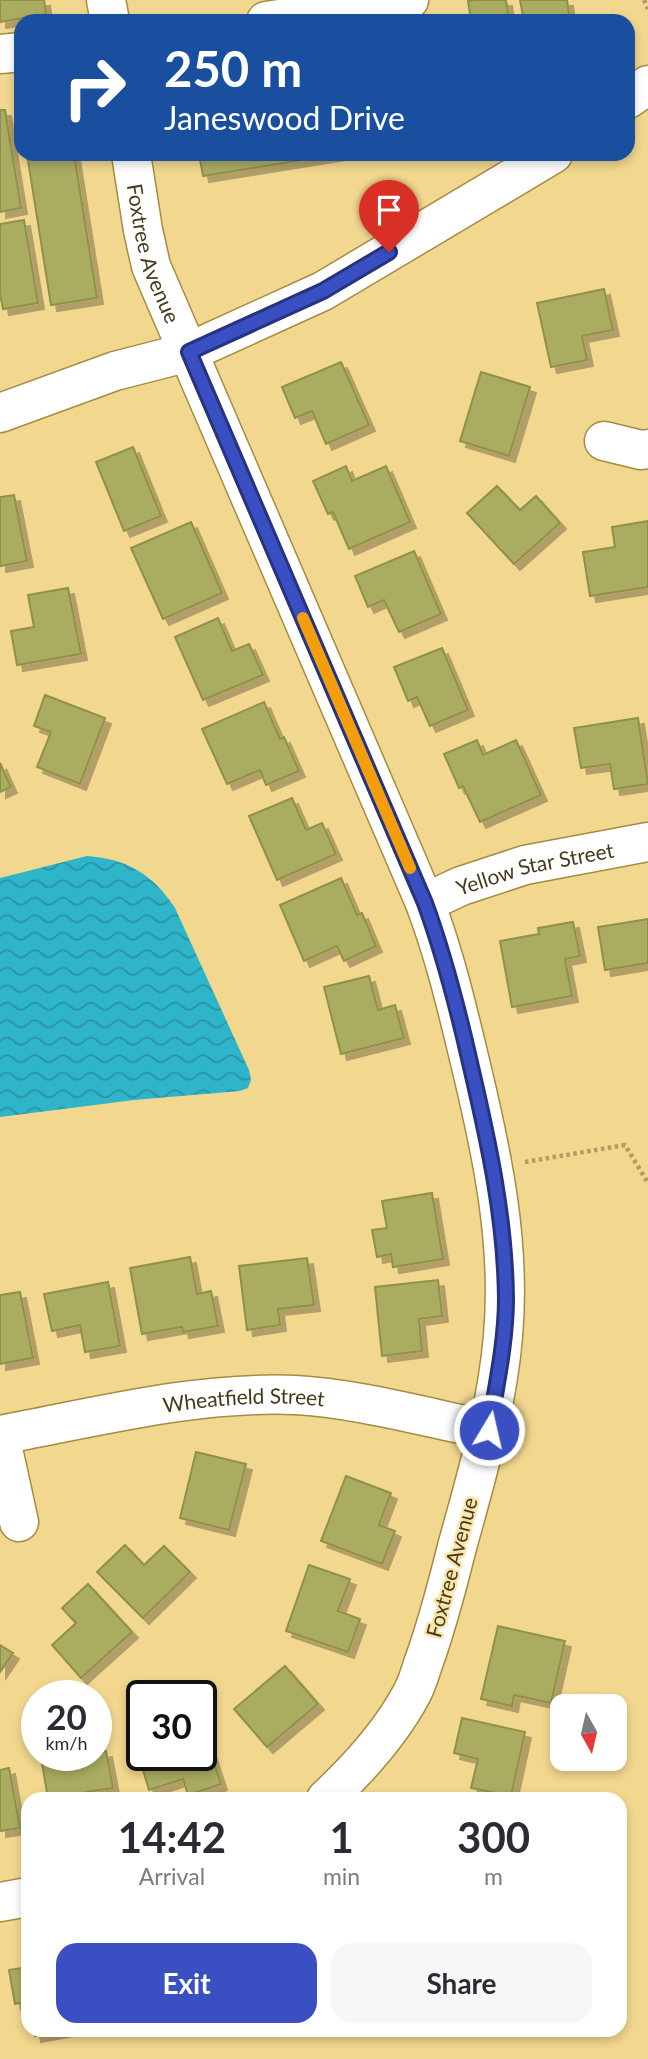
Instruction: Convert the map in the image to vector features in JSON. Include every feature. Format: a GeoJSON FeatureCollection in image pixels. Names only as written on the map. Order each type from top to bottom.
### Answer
{"type":"FeatureCollection","features":[{"type":"Feature","properties":{"kind":"street"},"geometry":{"type":"LineString","coordinates":[[314,14],[409,0]]}},
{"type":"Feature","properties":{"kind":"street","name":"Foxtree Avenue"},"geometry":{"type":"LineString","coordinates":[[132,161],[151,266],[425,903],[442,950],[455,992],[494,1167],[502,1220],[506,1299],[489,1430],[435,1632],[413,1693],[377,1745],[333,1792]]}},
{"type":"Feature","properties":{"kind":"street"},"geometry":{"type":"LineString","coordinates":[[0,413],[115,371],[189,352],[323,291],[542,161]]}},
{"type":"Feature","properties":{"kind":"street"},"geometry":{"type":"LineString","coordinates":[[604,441],[641,450],[648,449]]}},
{"type":"Feature","properties":{"kind":"street","name":"Yellow Star Street"},"geometry":{"type":"LineString","coordinates":[[425,903],[461,886],[526,865],[648,842]]}},
{"type":"Feature","properties":{"kind":"street","name":"Wheatfield Street"},"geometry":{"type":"LineString","coordinates":[[0,1435],[187,1401],[258,1395],[297,1395],[489,1430]]}},
{"type":"Feature","properties":{"kind":"street"},"geometry":{"type":"LineString","coordinates":[[0,1435],[19,1522]]}},
{"type":"Feature","properties":{"kind":"street"},"geometry":{"type":"LineString","coordinates":[[0,1902],[21,1898]]}},
{"type":"Feature","properties":{"kind":"path"},"geometry":{"type":"LineString","coordinates":[[644,0],[648,9]]}},
{"type":"Feature","properties":{"kind":"path"},"geometry":{"type":"LineString","coordinates":[[494,1167],[625,1145],[648,1183]]}},
{"type":"Feature","properties":{"kind":"water"},"geometry":{"type":"Polygon","coordinates":[[[87,856],[115,861],[138,870],[167,896],[175,908],[249,1070],[251,1080],[248,1088],[0,1117],[0,878],[87,856]]]}},
{"type":"Feature","properties":{"kind":"building"},"geometry":{"type":"Polygon","coordinates":[[[0,0],[44,0],[46,14],[14,14],[14,20],[0,22],[0,0]]]}},
{"type":"Feature","properties":{"kind":"building"},"geometry":{"type":"Polygon","coordinates":[[[506,0],[508,14],[470,14],[468,1],[506,0]]]}},
{"type":"Feature","properties":{"kind":"building"},"geometry":{"type":"Polygon","coordinates":[[[520,0],[567,0],[569,14],[523,14],[520,0]]]}},
{"type":"Feature","properties":{"kind":"building"},"geometry":{"type":"Polygon","coordinates":[[[0,110],[5,110],[21,208],[0,212],[0,110]]]}},
{"type":"Feature","properties":{"kind":"building"},"geometry":{"type":"Polygon","coordinates":[[[28,161],[75,161],[97,298],[51,305],[28,161]]]}},
{"type":"Feature","properties":{"kind":"building"},"geometry":{"type":"Polygon","coordinates":[[[200,161],[296,161],[203,176],[200,161]]]}},
{"type":"Feature","properties":{"kind":"building"},"geometry":{"type":"Polygon","coordinates":[[[24,220],[38,303],[3,309],[0,294],[0,224],[24,220]]]}},
{"type":"Feature","properties":{"kind":"building"},"geometry":{"type":"Polygon","coordinates":[[[604,289],[613,330],[582,336],[587,360],[551,367],[537,303],[604,289]]]}},
{"type":"Feature","properties":{"kind":"building"},"geometry":{"type":"Polygon","coordinates":[[[341,362],[369,425],[326,444],[312,411],[295,418],[282,387],[341,362]]]}},
{"type":"Feature","properties":{"kind":"building"},"geometry":{"type":"Polygon","coordinates":[[[481,372],[530,387],[509,456],[460,441],[481,372]]]}},
{"type":"Feature","properties":{"kind":"building"},"geometry":{"type":"Polygon","coordinates":[[[133,447],[161,516],[124,531],[96,462],[133,447]]]}},
{"type":"Feature","properties":{"kind":"building"},"geometry":{"type":"Polygon","coordinates":[[[346,466],[352,481],[386,466],[410,522],[349,549],[333,512],[328,514],[313,481],[346,466]]]}},
{"type":"Feature","properties":{"kind":"building"},"geometry":{"type":"Polygon","coordinates":[[[497,486],[520,510],[536,496],[560,523],[514,564],[467,513],[497,486]]]}},
{"type":"Feature","properties":{"kind":"building"},"geometry":{"type":"Polygon","coordinates":[[[14,495],[27,561],[0,566],[0,497],[14,495]]]}},
{"type":"Feature","properties":{"kind":"building"},"geometry":{"type":"Polygon","coordinates":[[[648,521],[648,587],[590,596],[583,552],[615,547],[612,527],[648,521]]]}},
{"type":"Feature","properties":{"kind":"building"},"geometry":{"type":"Polygon","coordinates":[[[191,522],[222,593],[163,619],[131,548],[191,522]]]}},
{"type":"Feature","properties":{"kind":"building"},"geometry":{"type":"Polygon","coordinates":[[[414,551],[441,614],[399,632],[384,600],[368,607],[355,576],[414,551]]]}},
{"type":"Feature","properties":{"kind":"building"},"geometry":{"type":"Polygon","coordinates":[[[68,588],[81,654],[17,665],[11,631],[34,627],[28,595],[68,588]]]}},
{"type":"Feature","properties":{"kind":"building"},"geometry":{"type":"Polygon","coordinates":[[[218,618],[232,651],[249,644],[263,675],[203,700],[175,637],[218,618]]]}},
{"type":"Feature","properties":{"kind":"building"},"geometry":{"type":"Polygon","coordinates":[[[442,648],[468,710],[430,726],[417,697],[408,701],[394,667],[442,648]]]}},
{"type":"Feature","properties":{"kind":"building"},"geometry":{"type":"Polygon","coordinates":[[[45,695],[105,718],[80,784],[37,767],[51,732],[34,726],[45,695]]]}},
{"type":"Feature","properties":{"kind":"building"},"geometry":{"type":"Polygon","coordinates":[[[264,702],[280,739],[284,737],[299,771],[266,785],[260,770],[227,784],[202,729],[264,702]]]}},
{"type":"Feature","properties":{"kind":"building"},"geometry":{"type":"Polygon","coordinates":[[[638,718],[648,784],[614,789],[610,764],[581,768],[574,728],[638,718]]]}},
{"type":"Feature","properties":{"kind":"building"},"geometry":{"type":"Polygon","coordinates":[[[477,740],[483,755],[516,740],[541,795],[480,822],[463,786],[459,788],[444,754],[477,740]]]}},
{"type":"Feature","properties":{"kind":"building"},"geometry":{"type":"Polygon","coordinates":[[[0,763],[11,787],[0,792],[0,763]]]}},
{"type":"Feature","properties":{"kind":"building"},"geometry":{"type":"Polygon","coordinates":[[[292,798],[306,830],[322,823],[336,854],[277,880],[249,816],[292,798]]]}},
{"type":"Feature","properties":{"kind":"building"},"geometry":{"type":"Polygon","coordinates":[[[341,878],[357,915],[362,913],[376,946],[344,961],[337,946],[304,961],[280,905],[341,878]]]}},
{"type":"Feature","properties":{"kind":"building"},"geometry":{"type":"Polygon","coordinates":[[[648,919],[648,963],[605,970],[598,927],[648,919]]]}},
{"type":"Feature","properties":{"kind":"building"},"geometry":{"type":"Polygon","coordinates":[[[573,922],[580,956],[565,959],[572,996],[512,1007],[500,941],[539,934],[538,928],[573,922]]]}},
{"type":"Feature","properties":{"kind":"building"},"geometry":{"type":"Polygon","coordinates":[[[369,976],[378,1010],[395,1005],[404,1038],[341,1054],[324,987],[369,976]]]}},
{"type":"Feature","properties":{"kind":"building"},"geometry":{"type":"Polygon","coordinates":[[[432,1193],[443,1259],[393,1267],[391,1254],[377,1257],[372,1230],[387,1228],[382,1201],[432,1193]]]}},
{"type":"Feature","properties":{"kind":"building"},"geometry":{"type":"Polygon","coordinates":[[[190,1257],[197,1294],[211,1291],[218,1326],[183,1332],[182,1327],[142,1334],[130,1268],[190,1257]]]}},
{"type":"Feature","properties":{"kind":"building"},"geometry":{"type":"Polygon","coordinates":[[[307,1258],[314,1305],[278,1309],[280,1325],[247,1330],[239,1266],[307,1258]]]}},
{"type":"Feature","properties":{"kind":"building"},"geometry":{"type":"Polygon","coordinates":[[[438,1280],[442,1316],[419,1319],[422,1351],[382,1356],[375,1287],[438,1280]]]}},
{"type":"Feature","properties":{"kind":"building"},"geometry":{"type":"Polygon","coordinates":[[[108,1282],[120,1346],[85,1352],[80,1325],[52,1331],[44,1294],[108,1282]]]}},
{"type":"Feature","properties":{"kind":"building"},"geometry":{"type":"Polygon","coordinates":[[[20,1292],[33,1358],[0,1364],[0,1295],[20,1292]]]}},
{"type":"Feature","properties":{"kind":"building"},"geometry":{"type":"Polygon","coordinates":[[[196,1452],[246,1464],[229,1530],[180,1518],[196,1452]]]}},
{"type":"Feature","properties":{"kind":"building"},"geometry":{"type":"Polygon","coordinates":[[[346,1476],[391,1493],[379,1525],[395,1531],[382,1564],[321,1541],[346,1476]]]}},
{"type":"Feature","properties":{"kind":"building"},"geometry":{"type":"Polygon","coordinates":[[[125,1545],[144,1565],[164,1546],[190,1572],[143,1618],[97,1572],[125,1545]]]}},
{"type":"Feature","properties":{"kind":"building"},"geometry":{"type":"Polygon","coordinates":[[[309,1565],[350,1579],[338,1611],[360,1619],[348,1652],[286,1631],[309,1565]]]}},
{"type":"Feature","properties":{"kind":"building"},"geometry":{"type":"Polygon","coordinates":[[[88,1584],[132,1632],[81,1678],[52,1645],[76,1623],[62,1608],[88,1584]]]}},
{"type":"Feature","properties":{"kind":"building"},"geometry":{"type":"Polygon","coordinates":[[[498,1626],[565,1641],[550,1703],[514,1695],[512,1706],[481,1699],[498,1626]]]}},
{"type":"Feature","properties":{"kind":"building"},"geometry":{"type":"Polygon","coordinates":[[[0,1645],[13,1653],[0,1672],[0,1645]]]}},
{"type":"Feature","properties":{"kind":"building"},"geometry":{"type":"Polygon","coordinates":[[[285,1666],[318,1704],[267,1747],[234,1709],[285,1666]]]}},
{"type":"Feature","properties":{"kind":"building"},"geometry":{"type":"Polygon","coordinates":[[[462,1718],[525,1732],[512,1792],[471,1788],[478,1759],[454,1753],[462,1718]]]}},
{"type":"Feature","properties":{"kind":"building"},"geometry":{"type":"Polygon","coordinates":[[[9,1768],[20,1828],[0,1831],[0,1770],[9,1768]]]}},
{"type":"Feature","properties":{"kind":"building"},"geometry":{"type":"Polygon","coordinates":[[[43,1771],[110,1771],[113,1788],[86,1792],[47,1792],[43,1771]]]}},
{"type":"Feature","properties":{"kind":"building"},"geometry":{"type":"Polygon","coordinates":[[[143,1771],[217,1771],[221,1784],[197,1792],[187,1792],[183,1779],[149,1790],[143,1771]]]}},
{"type":"Feature","properties":{"kind":"building"},"geometry":{"type":"Polygon","coordinates":[[[21,1968],[21,2003],[15,2004],[9,1970],[21,1968]]]}},
{"type":"Feature","properties":{"kind":"slow traffic"},"geometry":{"type":"LineString","coordinates":[[303,618],[410,868]]}},
{"type":"Feature","properties":{"kind":"route"},"geometry":{"type":"LineString","coordinates":[[389,252],[323,291],[189,352],[425,903],[455,992],[493,1157],[502,1220],[506,1299],[489,1430]]}}]}
